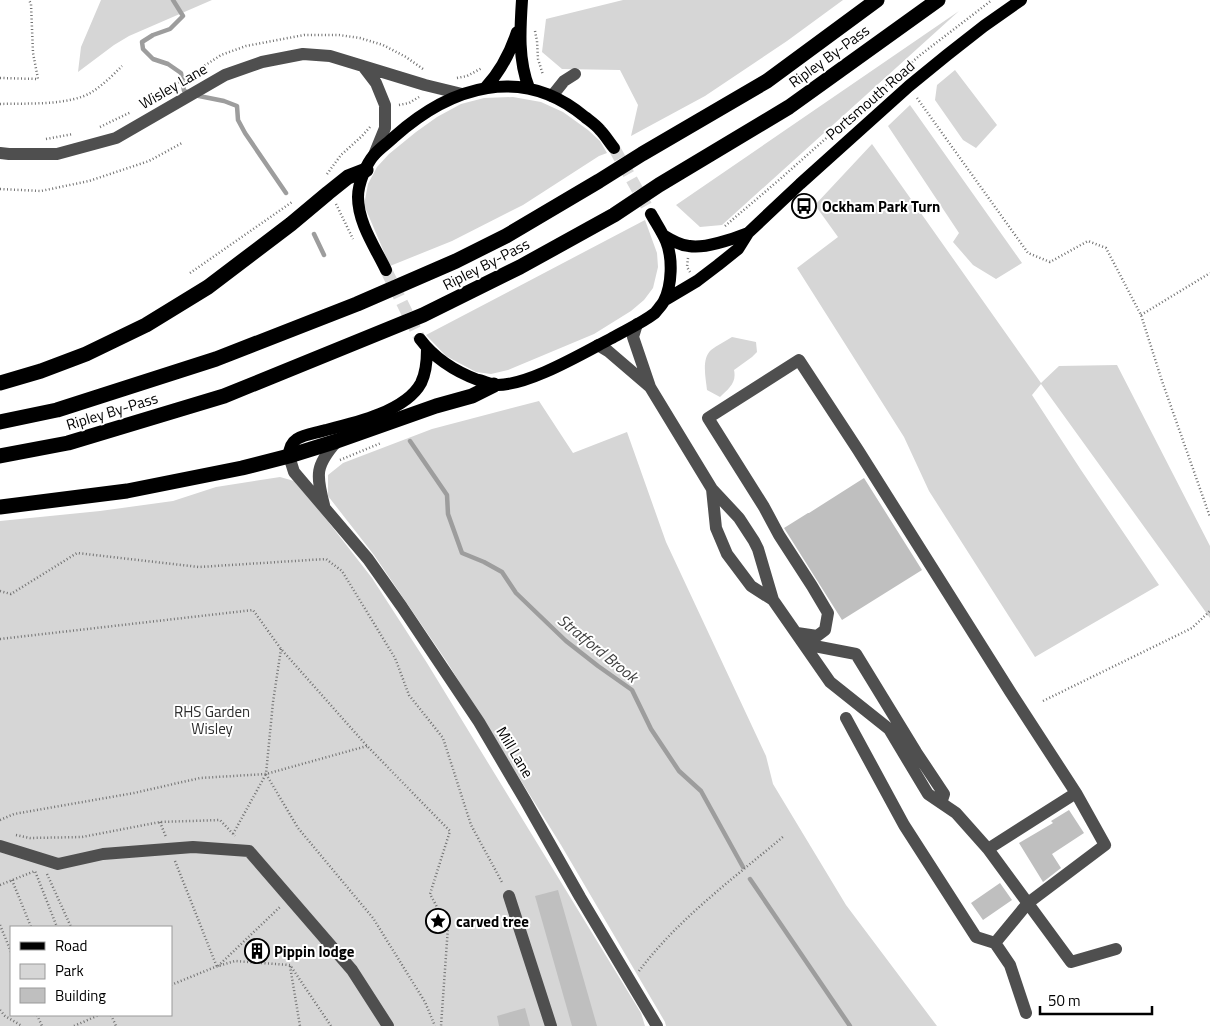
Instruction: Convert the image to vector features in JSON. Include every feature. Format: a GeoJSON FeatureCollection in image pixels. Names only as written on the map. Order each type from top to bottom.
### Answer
{"type":"FeatureCollection","features":[{"type":"Feature","properties":{"kind":"highway","name":"Ripley By-Pass"},"geometry":{"type":"LineString","coordinates":[[0,422],[56,410],[216,359],[358,304],[456,261],[506,236],[766,81],[877,0]]}},
{"type":"Feature","properties":{"kind":"highway","name":"Ripley By-Pass"},"geometry":{"type":"LineString","coordinates":[[0,456],[68,443],[224,396],[423,315],[520,267],[614,215],[659,185],[789,107],[938,0]]}},
{"type":"Feature","properties":{"kind":"highway"},"geometry":{"type":"LineString","coordinates":[[0,383],[41,371],[86,354],[146,325],[208,287],[291,224],[348,177],[366,170]]}},
{"type":"Feature","properties":{"kind":"highway"},"geometry":{"type":"LineString","coordinates":[[0,508],[127,491],[200,477],[289,456],[436,406],[472,396],[494,385]]}},
{"type":"Feature","properties":{"kind":"main road"},"geometry":{"type":"LineString","coordinates":[[522,0],[520,44],[523,68],[529,88]]}},
{"type":"Feature","properties":{"kind":"main road","name":"Portsmouth Road"},"geometry":{"type":"LineString","coordinates":[[494,385],[518,381],[572,359],[654,313],[665,300],[697,281],[738,250],[748,233],[909,86],[962,43],[1021,0]]}},
{"type":"Feature","properties":{"kind":"main road"},"geometry":{"type":"LineString","coordinates":[[485,88],[505,60],[520,23]]}},
{"type":"Feature","properties":{"kind":"main road"},"geometry":{"type":"LineString","coordinates":[[386,270],[359,214],[358,196],[360,182],[374,155],[399,133],[425,114],[462,94],[485,88],[513,87],[529,88],[552,96],[578,111],[600,130],[614,148]]}},
{"type":"Feature","properties":{"kind":"main road"},"geometry":{"type":"LineString","coordinates":[[651,214],[667,243],[670,286],[665,300]]}},
{"type":"Feature","properties":{"kind":"main road","name":"Portsmouth Road"},"geometry":{"type":"LineString","coordinates":[[663,235],[674,242],[690,247],[727,240],[748,233]]}},
{"type":"Feature","properties":{"kind":"main road"},"geometry":{"type":"LineString","coordinates":[[289,456],[291,445],[296,440],[307,435],[365,419],[390,410],[404,402],[420,385],[425,374],[423,344],[436,358],[452,369],[466,376],[494,385]]}},
{"type":"Feature","properties":{"kind":"street","name":"Wisley Lane"},"geometry":{"type":"LineString","coordinates":[[0,153],[57,154],[116,138],[225,75],[262,62],[303,54],[330,56],[425,85],[462,94]]}},
{"type":"Feature","properties":{"kind":"street"},"geometry":{"type":"LineString","coordinates":[[363,66],[376,83],[385,105],[385,128],[374,155]]}},
{"type":"Feature","properties":{"kind":"street"},"geometry":{"type":"LineString","coordinates":[[552,96],[564,81],[575,74]]}},
{"type":"Feature","properties":{"kind":"street"},"geometry":{"type":"LineString","coordinates":[[637,324],[633,337],[650,388],[712,489],[738,518],[758,549],[773,600],[830,682],[889,729],[928,794],[956,813],[988,849],[1071,962],[1116,949]]}},
{"type":"Feature","properties":{"kind":"street"},"geometry":{"type":"LineString","coordinates":[[598,345],[608,351],[650,388]]}},
{"type":"Feature","properties":{"kind":"street"},"geometry":{"type":"LineString","coordinates":[[797,633],[817,636],[825,630],[828,613],[708,418],[798,360],[858,450],[1011,693],[1076,792],[1105,845],[1028,903],[995,943]]}},
{"type":"Feature","properties":{"kind":"street"},"geometry":{"type":"LineString","coordinates":[[319,471],[325,455],[337,441]]}},
{"type":"Feature","properties":{"kind":"street","name":"Mill Lane"},"geometry":{"type":"LineString","coordinates":[[289,456],[294,472],[368,559],[479,722],[657,1026]]}},
{"type":"Feature","properties":{"kind":"street","name":"Mill Lane"},"geometry":{"type":"LineString","coordinates":[[319,471],[320,488],[325,508]]}},
{"type":"Feature","properties":{"kind":"street"},"geometry":{"type":"LineString","coordinates":[[712,489],[716,528],[727,554],[751,586],[773,600]]}},
{"type":"Feature","properties":{"kind":"street"},"geometry":{"type":"LineString","coordinates":[[804,644],[856,654],[944,794],[942,803]]}},
{"type":"Feature","properties":{"kind":"street"},"geometry":{"type":"LineString","coordinates":[[846,718],[904,825],[976,937],[995,943],[1010,965],[1026,1013]]}},
{"type":"Feature","properties":{"kind":"street"},"geometry":{"type":"LineString","coordinates":[[988,849],[1076,792]]}},
{"type":"Feature","properties":{"kind":"street"},"geometry":{"type":"LineString","coordinates":[[0,846],[58,864],[103,854],[193,847],[249,852],[352,970],[388,1026]]}},
{"type":"Feature","properties":{"kind":"street"},"geometry":{"type":"LineString","coordinates":[[509,896],[551,1026]]}},
{"type":"Feature","properties":{"kind":"path"},"geometry":{"type":"LineString","coordinates":[[0,78],[38,79],[32,53],[31,4],[29,0]]}},
{"type":"Feature","properties":{"kind":"path","name":"Wisley Lane"},"geometry":{"type":"LineString","coordinates":[[148,102],[216,57]]}},
{"type":"Feature","properties":{"kind":"path"},"geometry":{"type":"LineString","coordinates":[[0,104],[48,103],[73,99],[91,92],[122,66]]}},
{"type":"Feature","properties":{"kind":"path"},"geometry":{"type":"LineString","coordinates":[[451,78],[467,76],[484,68]]}},
{"type":"Feature","properties":{"kind":"path"},"geometry":{"type":"LineString","coordinates":[[909,86],[1028,252],[1050,262],[1088,241],[1106,248],[1141,315],[1210,517]]}},
{"type":"Feature","properties":{"kind":"path","name":"Wisley Lane"},"geometry":{"type":"LineString","coordinates":[[96,129],[134,110]]}},
{"type":"Feature","properties":{"kind":"path"},"geometry":{"type":"LineString","coordinates":[[44,139],[74,134]]}},
{"type":"Feature","properties":{"kind":"path"},"geometry":{"type":"LineString","coordinates":[[0,189],[41,191],[89,181],[149,161],[182,143]]}},
{"type":"Feature","properties":{"kind":"path"},"geometry":{"type":"LineString","coordinates":[[722,229],[779,180]]}},
{"type":"Feature","properties":{"kind":"path"},"geometry":{"type":"LineString","coordinates":[[328,192],[356,244]]}},
{"type":"Feature","properties":{"kind":"path"},"geometry":{"type":"LineString","coordinates":[[190,273],[298,197]]}},
{"type":"Feature","properties":{"kind":"path"},"geometry":{"type":"LineString","coordinates":[[689,253],[687,267],[691,273]]}},
{"type":"Feature","properties":{"kind":"path"},"geometry":{"type":"LineString","coordinates":[[1141,315],[1210,272]]}},
{"type":"Feature","properties":{"kind":"path"},"geometry":{"type":"LineString","coordinates":[[319,471],[388,440]]}},
{"type":"Feature","properties":{"kind":"path"},"geometry":{"type":"LineString","coordinates":[[0,591],[11,594],[77,553],[199,566],[326,559],[342,571],[395,658],[409,695],[443,738],[471,825],[509,896]]}},
{"type":"Feature","properties":{"kind":"path"},"geometry":{"type":"LineString","coordinates":[[0,639],[253,610],[281,649],[367,746],[450,830],[430,894],[448,927],[441,1026]]}},
{"type":"Feature","properties":{"kind":"path"},"geometry":{"type":"LineString","coordinates":[[1043,701],[1192,628],[1210,611]]}},
{"type":"Feature","properties":{"kind":"path"},"geometry":{"type":"LineString","coordinates":[[233,834],[266,774],[273,702],[281,649]]}},
{"type":"Feature","properties":{"kind":"path"},"geometry":{"type":"LineString","coordinates":[[0,820],[14,814],[134,793],[200,778],[266,774],[367,746]]}},
{"type":"Feature","properties":{"kind":"path"},"geometry":{"type":"LineString","coordinates":[[266,774],[298,828],[373,918],[425,1002],[436,1026]]}},
{"type":"Feature","properties":{"kind":"path"},"geometry":{"type":"LineString","coordinates":[[15,835],[30,838],[82,837],[160,822],[220,820],[249,852]]}},
{"type":"Feature","properties":{"kind":"path"},"geometry":{"type":"LineString","coordinates":[[160,822],[167,840]]}},
{"type":"Feature","properties":{"kind":"path"},"geometry":{"type":"LineString","coordinates":[[631,982],[655,951],[710,897],[784,836]]}},
{"type":"Feature","properties":{"kind":"path"},"geometry":{"type":"LineString","coordinates":[[174,858],[218,967]]}},
{"type":"Feature","properties":{"kind":"path"},"geometry":{"type":"LineString","coordinates":[[0,885],[35,871],[57,926]]}},
{"type":"Feature","properties":{"kind":"path"},"geometry":{"type":"LineString","coordinates":[[47,874],[71,926]]}},
{"type":"Feature","properties":{"kind":"path"},"geometry":{"type":"LineString","coordinates":[[12,880],[31,926]]}},
{"type":"Feature","properties":{"kind":"path"},"geometry":{"type":"LineString","coordinates":[[218,967],[290,898]]}},
{"type":"Feature","properties":{"kind":"path"},"geometry":{"type":"LineString","coordinates":[[0,925],[10,950]]}},
{"type":"Feature","properties":{"kind":"path"},"geometry":{"type":"LineString","coordinates":[[172,985],[235,961],[290,965]]}},
{"type":"Feature","properties":{"kind":"path"},"geometry":{"type":"LineString","coordinates":[[290,965],[300,1026]]}},
{"type":"Feature","properties":{"kind":"path"},"geometry":{"type":"LineString","coordinates":[[290,965],[331,1026]]}},
{"type":"Feature","properties":{"kind":"path"},"geometry":{"type":"LineString","coordinates":[[0,1010],[5,1016],[22,1026]]}},
{"type":"Feature","properties":{"kind":"path"},"geometry":{"type":"LineString","coordinates":[[74,1026],[97,1016]]}},
{"type":"Feature","properties":{"kind":"green space"},"geometry":{"type":"Polygon","coordinates":[[[101,0],[212,0],[129,36],[78,72],[81,47],[101,0]]]}},
{"type":"Feature","properties":{"kind":"green space"},"geometry":{"type":"Polygon","coordinates":[[[623,0],[843,0],[787,41],[705,96],[631,136],[638,105],[620,70],[562,69],[542,52],[546,19],[623,0]]]}},
{"type":"Feature","properties":{"kind":"green space"},"geometry":{"type":"Polygon","coordinates":[[[959,11],[722,225],[700,227],[676,205],[959,11]]]}},
{"type":"Feature","properties":{"kind":"green space"},"geometry":{"type":"Polygon","coordinates":[[[955,70],[997,125],[976,148],[963,140],[935,100],[937,85],[955,70]]]}},
{"type":"Feature","properties":{"kind":"green space"},"geometry":{"type":"Polygon","coordinates":[[[513,97],[541,102],[563,112],[600,141],[607,153],[599,156],[523,205],[452,241],[390,266],[364,205],[368,184],[377,167],[389,154],[416,132],[437,117],[461,104],[484,98],[513,97]]]}},
{"type":"Feature","properties":{"kind":"green space"},"geometry":{"type":"Polygon","coordinates":[[[910,105],[1022,263],[996,279],[973,265],[953,242],[959,233],[888,126],[910,105]]]}},
{"type":"Feature","properties":{"kind":"green space"},"geometry":{"type":"Polygon","coordinates":[[[872,144],[1041,383],[1059,366],[1117,365],[1210,546],[1210,618],[1041,384],[1032,395],[1159,585],[1035,657],[929,491],[904,437],[797,268],[838,237],[815,205],[872,144]]]}},
{"type":"Feature","properties":{"kind":"green space"},"geometry":{"type":"Polygon","coordinates":[[[645,220],[657,253],[658,267],[653,288],[644,300],[631,311],[594,334],[508,370],[491,374],[476,372],[446,356],[426,335],[645,220]]]}},
{"type":"Feature","properties":{"kind":"green space"},"geometry":{"type":"Polygon","coordinates":[[[732,337],[756,342],[757,352],[734,370],[733,382],[720,397],[707,390],[706,358],[711,350],[732,337]]]}},
{"type":"Feature","properties":{"kind":"green space"},"geometry":{"type":"Polygon","coordinates":[[[539,401],[573,453],[627,432],[666,542],[766,756],[773,784],[846,905],[937,1026],[666,1026],[561,845],[447,662],[374,555],[328,496],[328,475],[343,463],[432,429],[539,401]]]}},
{"type":"Feature","properties":{"kind":"green space","name":"RHS Garden Wisley"},"geometry":{"type":"Polygon","coordinates":[[[280,477],[294,481],[372,578],[427,663],[641,1013],[645,1026],[0,1026],[0,521],[100,511],[173,501],[216,487],[280,477]]]}},
{"type":"Feature","properties":{"kind":"building"},"geometry":{"type":"Polygon","coordinates":[[[864,478],[922,570],[842,620],[784,528],[864,478]]]}},
{"type":"Feature","properties":{"kind":"building"},"geometry":{"type":"Polygon","coordinates":[[[1069,810],[1084,833],[1052,854],[1061,868],[1043,882],[1019,843],[1053,823],[1051,821],[1069,810]]]}},
{"type":"Feature","properties":{"kind":"building"},"geometry":{"type":"Polygon","coordinates":[[[1000,883],[1012,900],[983,920],[971,903],[1000,883]]]}},
{"type":"Feature","properties":{"kind":"building"},"geometry":{"type":"Polygon","coordinates":[[[558,890],[597,1026],[572,1026],[535,896],[558,890]]]}},
{"type":"Feature","properties":{"kind":"building","name":"Pippin lodge"},"geometry":{"type":"Polygon","coordinates":[[[257,944],[262,946],[264,951],[262,956],[257,958],[252,956],[250,951],[252,946],[257,944]]]}},
{"type":"Feature","properties":{"kind":"building"},"geometry":{"type":"Polygon","coordinates":[[[525,1008],[530,1026],[499,1026],[497,1016],[525,1008]]]}},
{"type":"Feature","properties":{"kind":"waterway","name":"Stratford Brook"},"geometry":{"type":"LineString","coordinates":[[173,0],[183,16],[170,29],[153,35],[142,42],[143,49],[153,59],[168,64],[181,73],[184,91],[237,106],[238,120],[245,133],[286,193]]}},
{"type":"Feature","properties":{"kind":"waterway","name":"Stratford Brook"},"geometry":{"type":"LineString","coordinates":[[314,234],[324,255]]}},
{"type":"Feature","properties":{"kind":"waterway","name":"Stratford Brook"},"geometry":{"type":"LineString","coordinates":[[410,441],[447,495],[448,514],[462,553],[502,572],[516,593],[566,641],[632,690],[651,729],[679,771],[701,791],[743,867]]}},
{"type":"Feature","properties":{"kind":"waterway","name":"Stratford Brook"},"geometry":{"type":"LineString","coordinates":[[750,879],[850,1026]]}},
{"type":"Feature","properties":{"kind":"tunnel"},"geometry":{"type":"LineString","coordinates":[[614,148],[651,214]]}},
{"type":"Feature","properties":{"kind":"tunnel"},"geometry":{"type":"LineString","coordinates":[[386,270],[420,339]]}},
{"type":"Feature","properties":{"kind":"place","name":"Ockham Park Turn"},"geometry":{"type":"Point","coordinates":[804,206]}},
{"type":"Feature","properties":{"kind":"place","name":"carved tree"},"geometry":{"type":"Point","coordinates":[438,921]}},
{"type":"Feature","properties":{"kind":"place","name":"Pippin lodge"},"geometry":{"type":"Point","coordinates":[257,951]}}]}
